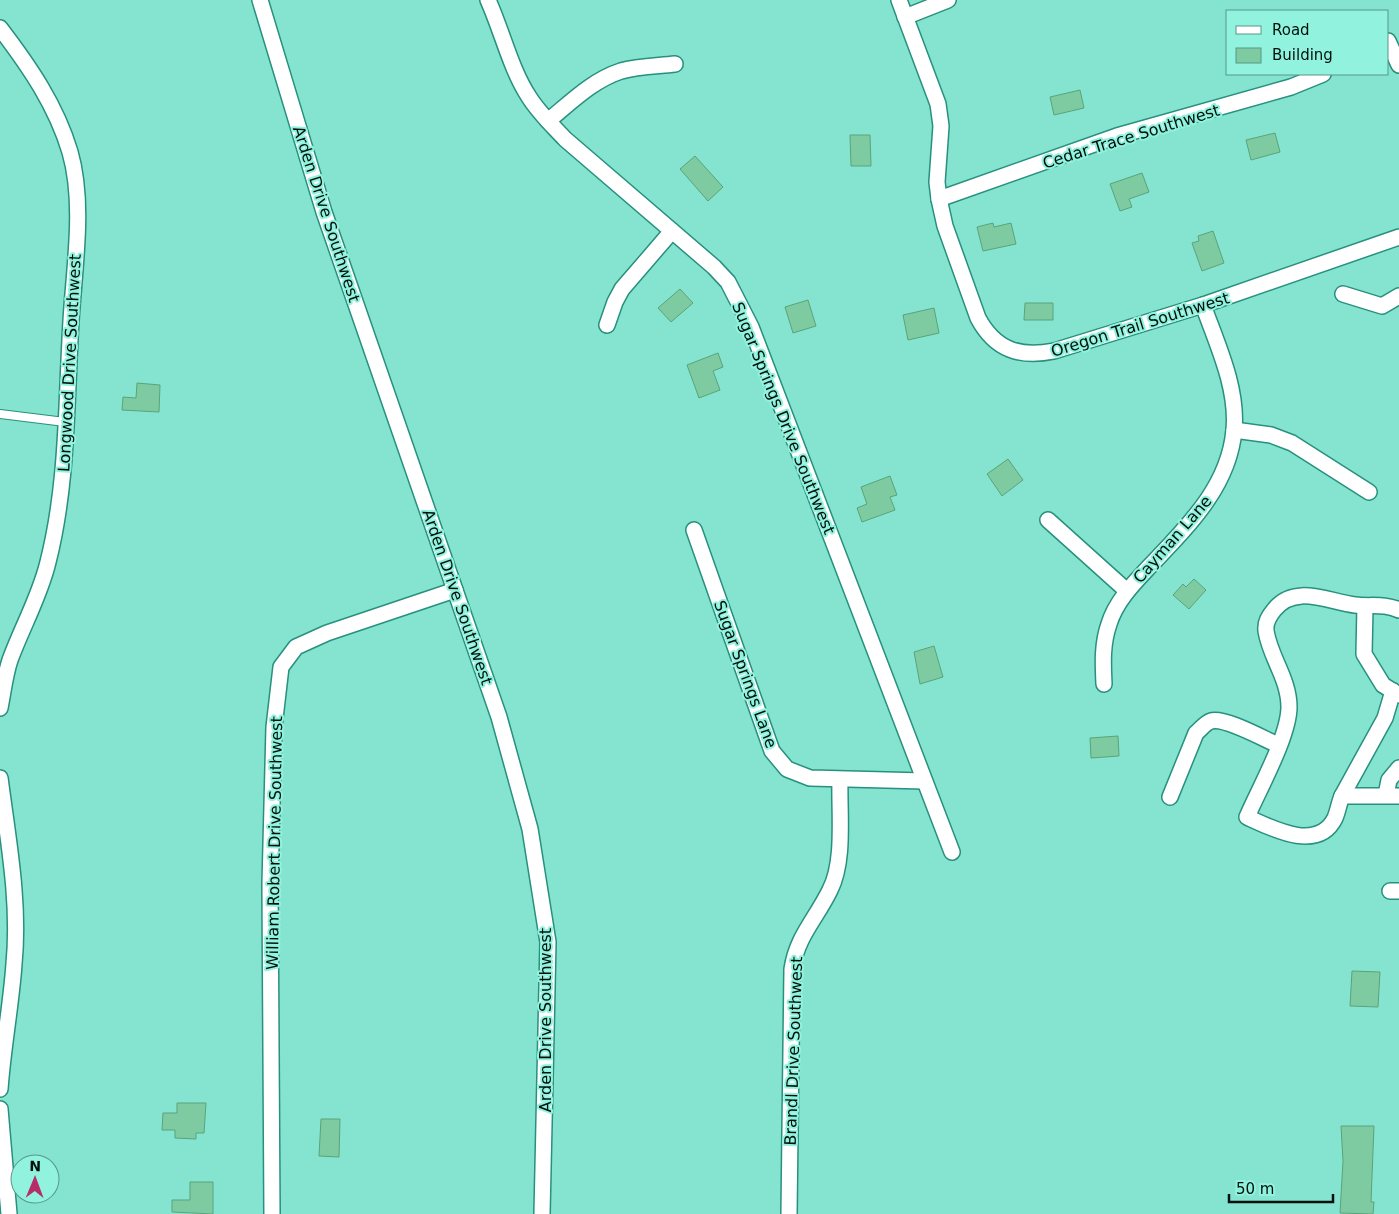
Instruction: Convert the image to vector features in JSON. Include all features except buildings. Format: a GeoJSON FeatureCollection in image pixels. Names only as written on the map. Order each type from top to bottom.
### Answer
{"type":"FeatureCollection","features":[{"type":"Feature","properties":{"kind":"street","name":"Arden Drive Southwest"},"geometry":{"type":"LineString","coordinates":[[260,0],[324,212],[499,717],[530,829],[544,907],[548,942],[542,1214]]}},
{"type":"Feature","properties":{"kind":"street","name":"Sugar Springs Drive Southwest"},"geometry":{"type":"LineString","coordinates":[[488,0],[521,81],[529,97],[548,121],[565,139],[672,231],[702,254],[728,282],[751,327],[952,852]]}},
{"type":"Feature","properties":{"kind":"street","name":"Oregon Trail Southwest"},"geometry":{"type":"LineString","coordinates":[[899,0],[932,86],[940,114],[936,182],[945,226],[978,318],[986,332],[1001,346],[1015,351],[1037,354],[1054,351],[1203,306],[1399,238]]}},
{"type":"Feature","properties":{"kind":"street"},"geometry":{"type":"LineString","coordinates":[[905,17],[948,0]]}},
{"type":"Feature","properties":{"kind":"street","name":"Longwood Drive Southwest"},"geometry":{"type":"LineString","coordinates":[[0,28],[31,69],[43,89],[62,131],[74,169],[78,197],[65,422],[66,461],[58,521],[45,573],[30,615],[9,661],[0,708]]}},
{"type":"Feature","properties":{"kind":"street"},"geometry":{"type":"LineString","coordinates":[[1389,44],[1399,65]]}},
{"type":"Feature","properties":{"kind":"street"},"geometry":{"type":"LineString","coordinates":[[548,121],[584,91],[610,75],[623,70],[675,64]]}},
{"type":"Feature","properties":{"kind":"street","name":"Cedar Trace Southwest"},"geometry":{"type":"LineString","coordinates":[[939,199],[1118,136],[1291,87],[1321,75]]}},
{"type":"Feature","properties":{"kind":"street"},"geometry":{"type":"LineString","coordinates":[[607,325],[622,289],[672,231]]}},
{"type":"Feature","properties":{"kind":"street"},"geometry":{"type":"LineString","coordinates":[[1343,294],[1382,306],[1399,296]]}},
{"type":"Feature","properties":{"kind":"street","name":"Cayman Lane"},"geometry":{"type":"LineString","coordinates":[[1104,684],[1103,653],[1109,623],[1127,591],[1206,504],[1224,469],[1234,430],[1230,383],[1203,306]]}},
{"type":"Feature","properties":{"kind":"street"},"geometry":{"type":"LineString","coordinates":[[1234,430],[1271,436],[1292,443],[1369,492]]}},
{"type":"Feature","properties":{"kind":"street"},"geometry":{"type":"LineString","coordinates":[[1048,520],[1127,591]]}},
{"type":"Feature","properties":{"kind":"street","name":"Sugar Springs Lane"},"geometry":{"type":"LineString","coordinates":[[694,530],[772,751],[787,769],[810,778],[924,780]]}},
{"type":"Feature","properties":{"kind":"street","name":"William Robert Drive Southwest"},"geometry":{"type":"LineString","coordinates":[[272,1214],[270,884],[274,728],[281,667],[296,647],[327,633],[455,590]]}},
{"type":"Feature","properties":{"kind":"street"},"geometry":{"type":"LineString","coordinates":[[1365,606],[1364,654],[1383,685],[1396,693],[1385,718],[1342,796],[1334,820],[1321,832],[1309,836],[1296,836],[1284,833],[1247,817],[1278,745],[1289,708],[1287,690],[1266,631],[1268,618],[1281,601],[1293,596],[1304,595],[1365,606],[1388,604],[1399,610]]}},
{"type":"Feature","properties":{"kind":"street"},"geometry":{"type":"LineString","coordinates":[[1170,797],[1196,734],[1204,725],[1213,721],[1223,721],[1278,745]]}},
{"type":"Feature","properties":{"kind":"street"},"geometry":{"type":"LineString","coordinates":[[1342,796],[1393,795],[1389,780],[1399,768]]}},
{"type":"Feature","properties":{"kind":"street"},"geometry":{"type":"LineString","coordinates":[[0,778],[12,850],[14,895],[14,963],[0,1089]]}},
{"type":"Feature","properties":{"kind":"street","name":"Brandl Drive Southwest"},"geometry":{"type":"LineString","coordinates":[[790,1214],[792,969],[794,952],[830,890],[838,870],[840,780]]}},
{"type":"Feature","properties":{"kind":"street"},"geometry":{"type":"LineString","coordinates":[[0,1109],[9,1214]]}},
{"type":"Feature","properties":{"kind":"lane"},"geometry":{"type":"LineString","coordinates":[[0,414],[65,422]]}}]}
